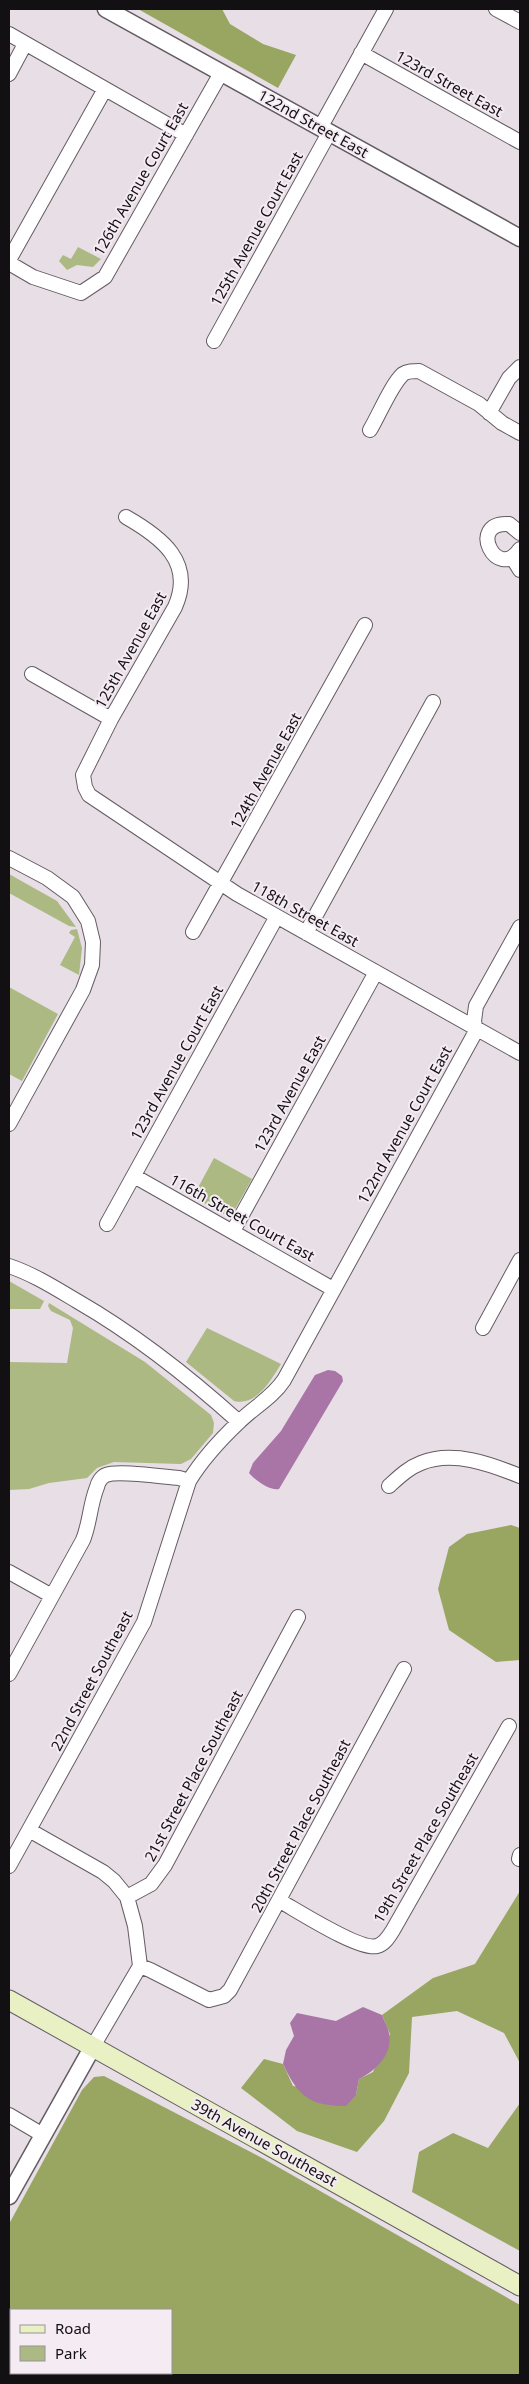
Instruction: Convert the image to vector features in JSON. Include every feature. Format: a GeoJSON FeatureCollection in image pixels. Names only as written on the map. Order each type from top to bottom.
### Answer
{"type":"FeatureCollection","features":[{"type":"Feature","properties":{"kind":"main road","name":"39th Avenue Southeast"},"geometry":{"type":"LineString","coordinates":[[9,2000],[520,2286]]}},
{"type":"Feature","properties":{"kind":"street","name":"122nd Street East"},"geometry":{"type":"LineString","coordinates":[[106,9],[520,238]]}},
{"type":"Feature","properties":{"kind":"street","name":"125th Avenue Court East"},"geometry":{"type":"LineString","coordinates":[[214,341],[324,130],[361,53],[386,9]]}},
{"type":"Feature","properties":{"kind":"street"},"geometry":{"type":"LineString","coordinates":[[496,9],[520,22]]}},
{"type":"Feature","properties":{"kind":"street"},"geometry":{"type":"LineString","coordinates":[[9,34],[186,134]]}},
{"type":"Feature","properties":{"kind":"street"},"geometry":{"type":"LineString","coordinates":[[9,74],[26,44]]}},
{"type":"Feature","properties":{"kind":"street","name":"123rd Street East"},"geometry":{"type":"LineString","coordinates":[[361,53],[520,142]]}},
{"type":"Feature","properties":{"kind":"street","name":"126th Avenue Court East"},"geometry":{"type":"LineString","coordinates":[[9,261],[33,277],[81,293],[105,277],[221,73]]}},
{"type":"Feature","properties":{"kind":"street"},"geometry":{"type":"LineString","coordinates":[[9,261],[105,89]]}},
{"type":"Feature","properties":{"kind":"street"},"geometry":{"type":"LineString","coordinates":[[489,413],[509,378],[520,367]]}},
{"type":"Feature","properties":{"kind":"street"},"geometry":{"type":"LineString","coordinates":[[370,430],[398,381],[408,372],[418,371],[479,404],[489,413],[520,433]]}},
{"type":"Feature","properties":{"kind":"street","name":"125th Avenue East"},"geometry":{"type":"LineString","coordinates":[[85,787],[83,775],[111,719],[175,607],[182,583],[179,566],[168,547],[147,529],[126,517]]}},
{"type":"Feature","properties":{"kind":"street"},"geometry":{"type":"LineString","coordinates":[[520,533],[514,526],[503,524],[493,528],[488,537],[488,548],[496,556],[516,553],[520,570]]}},
{"type":"Feature","properties":{"kind":"street","name":"124th Avenue East"},"geometry":{"type":"LineString","coordinates":[[193,932],[222,884],[365,625]]}},
{"type":"Feature","properties":{"kind":"street"},"geometry":{"type":"LineString","coordinates":[[32,674],[111,719]]}},
{"type":"Feature","properties":{"kind":"street"},"geometry":{"type":"LineString","coordinates":[[306,934],[433,702]]}},
{"type":"Feature","properties":{"kind":"street","name":"118th Street East"},"geometry":{"type":"LineString","coordinates":[[85,787],[93,800],[123,817],[276,918],[376,972],[476,1031],[520,1053]]}},
{"type":"Feature","properties":{"kind":"street"},"geometry":{"type":"LineString","coordinates":[[9,858],[47,878],[73,897],[82,909],[92,930],[92,965],[83,990],[9,1124]]}},
{"type":"Feature","properties":{"kind":"street","name":"123rd Avenue Court East"},"geometry":{"type":"LineString","coordinates":[[107,1224],[276,918]]}},
{"type":"Feature","properties":{"kind":"street","name":"122nd Avenue Court East"},"geometry":{"type":"LineString","coordinates":[[307,1337],[476,1031],[474,1021],[476,1006],[520,927]]}},
{"type":"Feature","properties":{"kind":"street","name":"123rd Avenue East"},"geometry":{"type":"LineString","coordinates":[[233,1231],[376,972]]}},
{"type":"Feature","properties":{"kind":"street","name":"116th Street Court East"},"geometry":{"type":"LineString","coordinates":[[134,1176],[333,1288]]}},
{"type":"Feature","properties":{"kind":"street"},"geometry":{"type":"LineString","coordinates":[[483,1328],[520,1260]]}},
{"type":"Feature","properties":{"kind":"street"},"geometry":{"type":"LineString","coordinates":[[9,1266],[43,1281],[138,1339],[186,1374],[239,1422]]}},
{"type":"Feature","properties":{"kind":"street","name":"22nd Street Southeast"},"geometry":{"type":"LineString","coordinates":[[9,1866],[144,1622],[190,1481],[202,1463],[239,1422],[277,1390],[307,1337]]}},
{"type":"Feature","properties":{"kind":"street"},"geometry":{"type":"LineString","coordinates":[[389,1486],[422,1462],[439,1459],[482,1462],[520,1476]]}},
{"type":"Feature","properties":{"kind":"street"},"geometry":{"type":"LineString","coordinates":[[9,1674],[88,1528],[96,1489],[101,1479],[106,1475],[116,1473],[180,1478],[190,1481]]}},
{"type":"Feature","properties":{"kind":"street"},"geometry":{"type":"LineString","coordinates":[[9,1572],[52,1596]]}},
{"type":"Feature","properties":{"kind":"street","name":"21st Street Place Southeast"},"geometry":{"type":"LineString","coordinates":[[127,1898],[151,1884],[166,1865],[298,1617]]}},
{"type":"Feature","properties":{"kind":"street","name":"20th Street Place Southeast"},"geometry":{"type":"LineString","coordinates":[[140,1966],[209,2000],[224,1996],[230,1990],[280,1901],[404,1669]]}},
{"type":"Feature","properties":{"kind":"street","name":"19th Street Place Southeast"},"geometry":{"type":"LineString","coordinates":[[280,1901],[357,1944],[373,1947],[383,1944],[393,1930],[509,1726]]}},
{"type":"Feature","properties":{"kind":"street"},"geometry":{"type":"LineString","coordinates":[[9,2196],[140,1966],[135,1926],[127,1898],[114,1881],[103,1872],[29,1830]]}},
{"type":"Feature","properties":{"kind":"street"},"geometry":{"type":"LineString","coordinates":[[9,2115],[43,2135]]}},
{"type":"Feature","properties":{"kind":"green space"},"geometry":{"type":"Polygon","coordinates":[[[138,9],[222,9],[230,24],[263,44],[296,55],[278,88],[138,9]]]}},
{"type":"Feature","properties":{"kind":"green space"},"geometry":{"type":"Polygon","coordinates":[[[78,247],[101,259],[93,267],[77,265],[67,270],[59,261],[63,255],[71,259],[78,247]]]}},
{"type":"Feature","properties":{"kind":"green space"},"geometry":{"type":"Polygon","coordinates":[[[9,874],[57,901],[76,927],[69,926],[9,893],[9,874]]]}},
{"type":"Feature","properties":{"kind":"green space"},"geometry":{"type":"Polygon","coordinates":[[[77,929],[82,948],[79,975],[60,965],[75,937],[69,933],[71,930],[77,929]]]}},
{"type":"Feature","properties":{"kind":"green space"},"geometry":{"type":"Polygon","coordinates":[[[9,987],[58,1014],[22,1081],[9,1074],[9,987]]]}},
{"type":"Feature","properties":{"kind":"green space"},"geometry":{"type":"Polygon","coordinates":[[[214,1158],[252,1179],[234,1211],[224,1214],[193,1197],[214,1158]]]}},
{"type":"Feature","properties":{"kind":"green space"},"geometry":{"type":"Polygon","coordinates":[[[9,1281],[44,1301],[40,1309],[9,1309],[9,1281]]]}},
{"type":"Feature","properties":{"kind":"green space"},"geometry":{"type":"Polygon","coordinates":[[[49,1303],[145,1362],[211,1415],[214,1423],[213,1433],[191,1459],[181,1464],[114,1462],[97,1468],[87,1478],[49,1483],[29,1489],[9,1490],[9,1362],[67,1363],[73,1328],[70,1320],[51,1311],[48,1306],[49,1303]]]}},
{"type":"Feature","properties":{"kind":"green space"},"geometry":{"type":"Polygon","coordinates":[[[207,1328],[281,1364],[268,1384],[256,1396],[242,1402],[234,1401],[186,1362],[207,1328]]]}},
{"type":"Feature","properties":{"kind":"green space"},"geometry":{"type":"Polygon","coordinates":[[[511,1525],[520,1528],[520,1660],[496,1662],[449,1630],[438,1589],[449,1547],[467,1534],[511,1525]]]}},
{"type":"Feature","properties":{"kind":"green space"},"geometry":{"type":"Polygon","coordinates":[[[520,1891],[520,2063],[504,2033],[457,2011],[412,2017],[409,2073],[384,2121],[357,2152],[297,2131],[241,2088],[264,2059],[283,2064],[293,2086],[356,2095],[359,2079],[373,2072],[390,2034],[382,2015],[433,1978],[475,1964],[520,1891]]]}},
{"type":"Feature","properties":{"kind":"green space"},"geometry":{"type":"Polygon","coordinates":[[[104,2076],[264,2159],[520,2305],[520,2375],[9,2375],[9,2224],[82,2090],[94,2077],[104,2076]]]}},
{"type":"Feature","properties":{"kind":"green space"},"geometry":{"type":"Polygon","coordinates":[[[520,2103],[520,2251],[412,2192],[419,2152],[453,2133],[488,2148],[520,2103]]]}},
{"type":"Feature","properties":{"kind":"shaded area"},"geometry":{"type":"Polygon","coordinates":[[[328,1370],[335,1371],[342,1376],[343,1381],[279,1489],[263,1484],[249,1473],[253,1463],[281,1431],[315,1375],[328,1370]]]}},
{"type":"Feature","properties":{"kind":"shaded area"},"geometry":{"type":"Polygon","coordinates":[[[363,2007],[382,2015],[388,2028],[390,2041],[385,2055],[377,2067],[359,2079],[356,2095],[346,2106],[323,2104],[306,2097],[294,2084],[283,2064],[286,2050],[294,2036],[290,2023],[297,2013],[336,2021],[363,2007]]]}}]}
